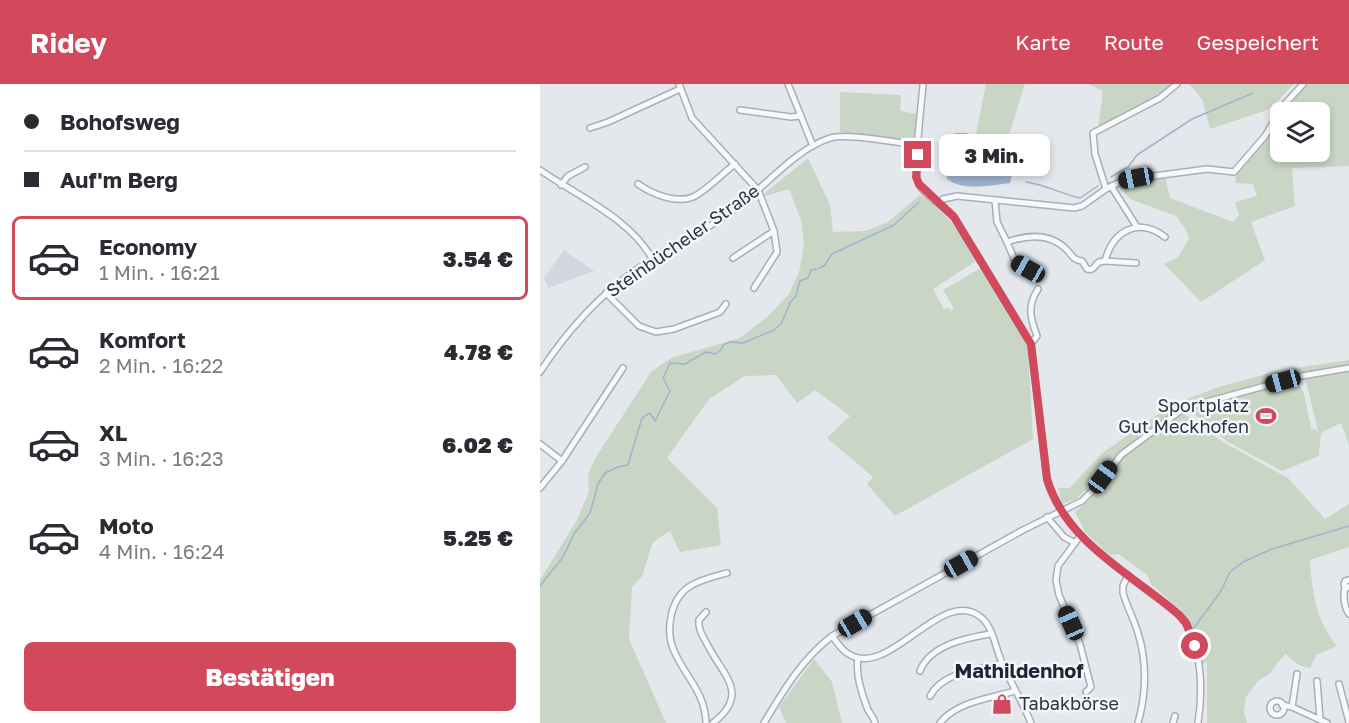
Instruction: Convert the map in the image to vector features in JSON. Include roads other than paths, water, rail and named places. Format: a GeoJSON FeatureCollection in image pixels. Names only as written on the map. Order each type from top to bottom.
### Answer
{"type":"FeatureCollection","features":[{"type":"Feature","properties":{"kind":"street"},"geometry":{"type":"LineString","coordinates":[[788,84],[813,146]]}},
{"type":"Feature","properties":{"kind":"street"},"geometry":{"type":"LineString","coordinates":[[923,84],[916,147],[917,181],[925,192],[954,217],[1031,344],[1047,479],[1052,496],[1080,536],[1169,606],[1186,623],[1195,646],[1200,675],[1198,723]]}},
{"type":"Feature","properties":{"kind":"street"},"geometry":{"type":"LineString","coordinates":[[1165,237],[1158,232],[1137,226],[1108,188],[1095,154],[1093,133],[1160,98],[1177,84]]}},
{"type":"Feature","properties":{"kind":"street"},"geometry":{"type":"LineString","coordinates":[[940,203],[957,196],[1074,208],[1082,206],[1108,188],[1136,178],[1207,169],[1234,172],[1265,136],[1284,105],[1303,84]]}},
{"type":"Feature","properties":{"kind":"street"},"geometry":{"type":"LineString","coordinates":[[590,128],[608,122],[679,86],[693,118],[758,190],[774,231],[777,252],[754,288]]}},
{"type":"Feature","properties":{"kind":"street"},"geometry":{"type":"LineString","coordinates":[[740,110],[791,117],[800,116]]}},
{"type":"Feature","properties":{"kind":"street","name":"Steinbücheler Straße"},"geometry":{"type":"LineString","coordinates":[[540,372],[582,316],[606,293],[634,272],[729,213],[813,146],[839,137],[908,144],[916,147]]}},
{"type":"Feature","properties":{"kind":"street"},"geometry":{"type":"LineString","coordinates":[[638,184],[649,192],[684,199],[694,196],[735,164]]}},
{"type":"Feature","properties":{"kind":"street"},"geometry":{"type":"LineString","coordinates":[[561,185],[568,176],[585,167]]}},
{"type":"Feature","properties":{"kind":"street"},"geometry":{"type":"LineString","coordinates":[[540,170],[622,223],[639,239],[653,260]]}},
{"type":"Feature","properties":{"kind":"street"},"geometry":{"type":"LineString","coordinates":[[994,200],[997,222],[1016,262],[1032,270]]}},
{"type":"Feature","properties":{"kind":"street"},"geometry":{"type":"LineString","coordinates":[[1105,261],[1117,237],[1137,226]]}},
{"type":"Feature","properties":{"kind":"street"},"geometry":{"type":"LineString","coordinates":[[734,258],[774,231]]}},
{"type":"Feature","properties":{"kind":"street"},"geometry":{"type":"LineString","coordinates":[[1007,242],[1022,237],[1049,238],[1065,248],[1072,257],[1082,261],[1087,269],[1094,269],[1099,262],[1105,261],[1136,263]]}},
{"type":"Feature","properties":{"kind":"street"},"geometry":{"type":"LineString","coordinates":[[1031,344],[1037,336],[1030,318],[1030,305],[1038,289]]}},
{"type":"Feature","properties":{"kind":"street"},"geometry":{"type":"LineString","coordinates":[[606,293],[639,326],[656,332],[674,329],[720,312],[726,304]]}},
{"type":"Feature","properties":{"kind":"street"},"geometry":{"type":"LineString","coordinates":[[540,488],[562,461],[623,368]]}},
{"type":"Feature","properties":{"kind":"street"},"geometry":{"type":"LineString","coordinates":[[764,723],[796,672],[811,654],[832,636],[1047,517],[1082,501],[1098,485],[1121,455],[1184,408],[1302,376],[1349,368]]}},
{"type":"Feature","properties":{"kind":"street"},"geometry":{"type":"LineString","coordinates":[[540,444],[562,461]]}},
{"type":"Feature","properties":{"kind":"street"},"geometry":{"type":"LineString","coordinates":[[1047,517],[1064,537],[1075,543]]}},
{"type":"Feature","properties":{"kind":"street"},"geometry":{"type":"LineString","coordinates":[[1080,536],[1058,566],[1056,580],[1059,595],[1085,658],[1090,687],[1086,692]]}},
{"type":"Feature","properties":{"kind":"street"},"geometry":{"type":"LineString","coordinates":[[706,723],[702,698],[673,648],[670,622],[674,605],[689,586],[728,573]]}},
{"type":"Feature","properties":{"kind":"street"},"geometry":{"type":"LineString","coordinates":[[1128,575],[1124,582],[1123,593],[1140,640],[1145,669],[1143,703],[1138,723]]}},
{"type":"Feature","properties":{"kind":"street"},"geometry":{"type":"LineString","coordinates":[[1349,580],[1344,582],[1347,588],[1344,593],[1346,610],[1349,614]]}},
{"type":"Feature","properties":{"kind":"street"},"geometry":{"type":"LineString","coordinates":[[832,636],[843,650],[858,658],[868,658],[909,639],[943,615],[956,611],[968,611],[979,616],[987,624],[1002,664],[1031,723]]}},
{"type":"Feature","properties":{"kind":"street"},"geometry":{"type":"LineString","coordinates":[[706,612],[699,620],[699,627],[732,685],[734,694],[728,709],[713,723]]}},
{"type":"Feature","properties":{"kind":"street"},"geometry":{"type":"LineString","coordinates":[[920,671],[923,662],[946,646],[990,634]]}},
{"type":"Feature","properties":{"kind":"street"},"geometry":{"type":"LineString","coordinates":[[858,658],[857,669],[861,688],[868,711],[875,723]]}},
{"type":"Feature","properties":{"kind":"street"},"geometry":{"type":"LineString","coordinates":[[930,696],[938,685],[955,676],[1002,664]]}},
{"type":"Feature","properties":{"kind":"street"},"geometry":{"type":"LineString","coordinates":[[1292,707],[1297,674]]}},
{"type":"Feature","properties":{"kind":"street"},"geometry":{"type":"LineString","coordinates":[[1317,681],[1320,719]]}},
{"type":"Feature","properties":{"kind":"street"},"geometry":{"type":"LineString","coordinates":[[1340,684],[1349,722]]}},
{"type":"Feature","properties":{"kind":"street"},"geometry":{"type":"LineString","coordinates":[[940,723],[945,717],[964,707],[1015,691]]}},
{"type":"Feature","properties":{"kind":"street"},"geometry":{"type":"LineString","coordinates":[[1282,705],[1292,707],[1327,723]]}},
{"type":"Feature","properties":{"kind":"street"},"geometry":{"type":"LineString","coordinates":[[1173,723],[1175,716]]}},
{"type":"Feature","properties":{"kind":"water"},"geometry":{"type":"Polygon","coordinates":[[[955,133],[967,133],[966,143],[953,143],[955,133]]]}},
{"type":"Feature","properties":{"kind":"water"},"geometry":{"type":"Polygon","coordinates":[[[973,159],[987,168],[1012,175],[1010,183],[969,187],[954,183],[947,179],[946,169],[952,160],[973,159]]]}},
{"type":"Feature","properties":{"kind":"waterway"},"geometry":{"type":"LineString","coordinates":[[1111,177],[1128,167],[1137,155],[1192,119],[1253,93]]}},
{"type":"Feature","properties":{"kind":"waterway"},"geometry":{"type":"LineString","coordinates":[[1026,182],[1080,198],[1098,186]]}},
{"type":"Feature","properties":{"kind":"waterway"},"geometry":{"type":"LineString","coordinates":[[819,268],[824,266],[832,254],[894,225],[919,202]]}},
{"type":"Feature","properties":{"kind":"waterway"},"geometry":{"type":"LineString","coordinates":[[540,586],[563,557],[574,534],[590,513],[598,484],[605,473],[628,465],[642,418],[650,413],[655,421],[670,391],[663,378],[670,363],[685,364],[706,352],[716,354],[723,345],[730,342],[743,343],[774,330],[781,324],[790,303],[796,296],[800,281],[808,278],[811,270],[817,269]]}},
{"type":"Feature","properties":{"kind":"waterway"},"geometry":{"type":"LineString","coordinates":[[1193,629],[1221,591],[1230,572],[1243,562],[1272,549],[1349,526]]}},
{"type":"Feature","properties":{"kind":"place","name":"Sportplatz Gut Meckhofen"},"geometry":{"type":"Point","coordinates":[1266,416]}},
{"type":"Feature","properties":{"kind":"place","name":"Tabakbörse"},"geometry":{"type":"Point","coordinates":[1002,704]}},
{"type":"Feature","properties":{"kind":"district","name":"Mathildenhof"},"geometry":{"type":"Point","coordinates":[1019,671]}}]}
